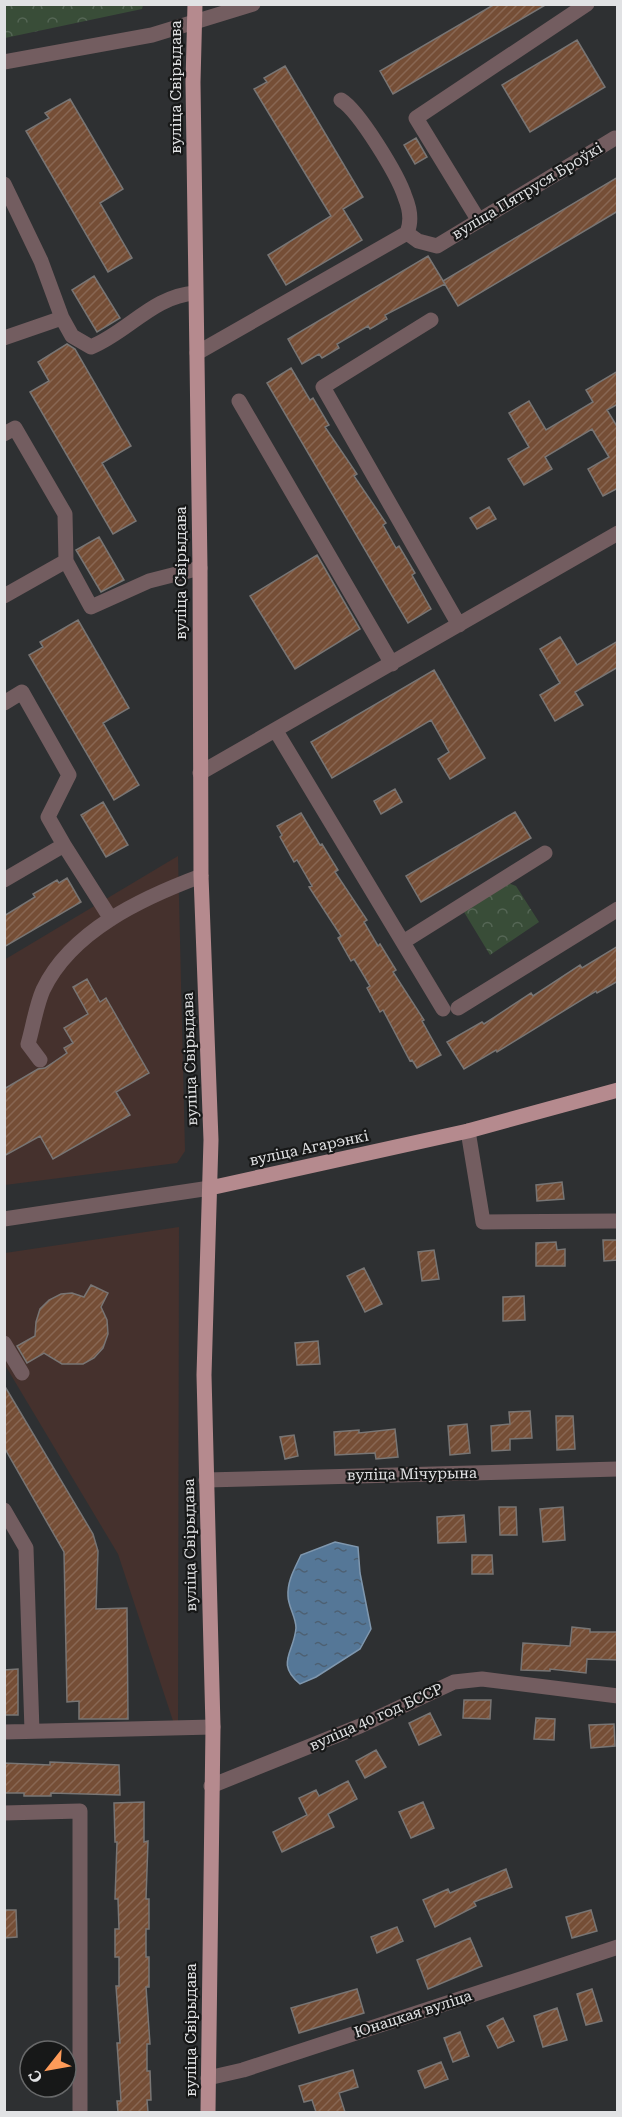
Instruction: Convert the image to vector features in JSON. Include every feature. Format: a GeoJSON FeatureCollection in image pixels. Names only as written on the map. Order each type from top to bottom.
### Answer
{"type":"FeatureCollection","features":[{"type":"Feature","properties":{"kind":"main road","name":"вуліца Свірыдава"},"geometry":{"type":"LineString","coordinates":[[195,4],[193,22],[200,568],[201,876],[211,1128],[204,1375],[213,1728],[208,2112]]}},
{"type":"Feature","properties":{"kind":"main road","name":"вуліца Агарэнкі"},"geometry":{"type":"LineString","coordinates":[[210,1188],[468,1131],[618,1090]]}},
{"type":"Feature","properties":{"kind":"street"},"geometry":{"type":"LineString","coordinates":[[4,62],[153,34],[253,4]]}},
{"type":"Feature","properties":{"kind":"street"},"geometry":{"type":"LineString","coordinates":[[479,221],[416,118],[587,4]]}},
{"type":"Feature","properties":{"kind":"street"},"geometry":{"type":"LineString","coordinates":[[197,353],[407,233],[411,224],[405,196],[358,115],[341,100]]}},
{"type":"Feature","properties":{"kind":"street","name":"вуліца Пятруся Броўкі"},"geometry":{"type":"LineString","coordinates":[[407,233],[418,241],[437,246],[615,138]]}},
{"type":"Feature","properties":{"kind":"street"},"geometry":{"type":"LineString","coordinates":[[4,184],[41,261],[62,318],[72,336],[91,347],[112,339],[149,309],[178,294],[195,292]]}},
{"type":"Feature","properties":{"kind":"street"},"geometry":{"type":"LineString","coordinates":[[4,338],[62,318]]}},
{"type":"Feature","properties":{"kind":"street"},"geometry":{"type":"LineString","coordinates":[[431,320],[322,387],[459,625]]}},
{"type":"Feature","properties":{"kind":"street"},"geometry":{"type":"LineString","coordinates":[[239,401],[392,664]]}},
{"type":"Feature","properties":{"kind":"street"},"geometry":{"type":"LineString","coordinates":[[4,434],[15,428],[65,514],[66,561],[91,607],[149,581],[200,568]]}},
{"type":"Feature","properties":{"kind":"street"},"geometry":{"type":"LineString","coordinates":[[200,773],[618,533]]}},
{"type":"Feature","properties":{"kind":"street"},"geometry":{"type":"LineString","coordinates":[[4,596],[66,561]]}},
{"type":"Feature","properties":{"kind":"street"},"geometry":{"type":"LineString","coordinates":[[4,703],[22,692],[69,775],[48,817],[111,920]]}},
{"type":"Feature","properties":{"kind":"street"},"geometry":{"type":"LineString","coordinates":[[276,731],[403,942],[451,1009],[618,909]]}},
{"type":"Feature","properties":{"kind":"street"},"geometry":{"type":"LineString","coordinates":[[4,880],[64,845]]}},
{"type":"Feature","properties":{"kind":"street"},"geometry":{"type":"LineString","coordinates":[[403,942],[545,853]]}},
{"type":"Feature","properties":{"kind":"street"},"geometry":{"type":"LineString","coordinates":[[40,1060],[28,1044],[43,990],[78,941],[155,893],[201,876]]}},
{"type":"Feature","properties":{"kind":"street"},"geometry":{"type":"LineString","coordinates":[[468,1131],[483,1222],[618,1221]]}},
{"type":"Feature","properties":{"kind":"street","name":"вуліца Агарэнкі"},"geometry":{"type":"LineString","coordinates":[[4,1219],[210,1188]]}},
{"type":"Feature","properties":{"kind":"street"},"geometry":{"type":"LineString","coordinates":[[4,1343],[22,1373]]}},
{"type":"Feature","properties":{"kind":"street","name":"вуліца Мічурына"},"geometry":{"type":"LineString","coordinates":[[206,1480],[618,1469]]}},
{"type":"Feature","properties":{"kind":"street"},"geometry":{"type":"LineString","coordinates":[[4,1510],[26,1548],[32,1731]]}},
{"type":"Feature","properties":{"kind":"street","name":"вуліца 40 год БССР"},"geometry":{"type":"LineString","coordinates":[[211,1786],[360,1726],[454,1682],[482,1679],[618,1696]]}},
{"type":"Feature","properties":{"kind":"street"},"geometry":{"type":"LineString","coordinates":[[4,1732],[213,1728]]}},
{"type":"Feature","properties":{"kind":"street"},"geometry":{"type":"LineString","coordinates":[[4,1813],[80,1811],[80,2112]]}},
{"type":"Feature","properties":{"kind":"street","name":"Юнацкая вуліца"},"geometry":{"type":"LineString","coordinates":[[208,2078],[254,2066],[618,1947]]}},
{"type":"Feature","properties":{"kind":"shaded area"},"geometry":{"type":"Polygon","coordinates":[[[178,856],[185,1151],[177,1163],[5,1185],[4,960],[178,856]]]}},
{"type":"Feature","properties":{"kind":"shaded area"},"geometry":{"type":"Polygon","coordinates":[[[179,1227],[178,1736],[118,1554],[5,1365],[5,1253],[179,1227]]]}},
{"type":"Feature","properties":{"kind":"green space"},"geometry":{"type":"Polygon","coordinates":[[[5,4],[143,5],[142,9],[5,38],[5,4]]]}},
{"type":"Feature","properties":{"kind":"green space"},"geometry":{"type":"Polygon","coordinates":[[[508,883],[516,886],[539,922],[490,955],[464,912],[508,883]]]}},
{"type":"Feature","properties":{"kind":"water"},"geometry":{"type":"Polygon","coordinates":[[[335,1542],[358,1547],[360,1573],[371,1629],[360,1649],[316,1677],[300,1684],[293,1677],[287,1664],[296,1628],[288,1600],[289,1585],[301,1555],[335,1542]]]}},
{"type":"Feature","properties":{"kind":"building"},"geometry":{"type":"Polygon","coordinates":[[[495,4],[547,4],[393,94],[380,71],[495,4]]]}},
{"type":"Feature","properties":{"kind":"building"},"geometry":{"type":"Polygon","coordinates":[[[577,40],[605,87],[530,132],[502,85],[577,40]]]}},
{"type":"Feature","properties":{"kind":"building"},"geometry":{"type":"Polygon","coordinates":[[[285,66],[363,197],[343,209],[362,240],[286,285],[268,255],[331,216],[254,89],[267,82],[264,78],[285,66]]]}},
{"type":"Feature","properties":{"kind":"building"},"geometry":{"type":"Polygon","coordinates":[[[70,99],[123,189],[100,203],[132,258],[108,272],[26,131],[49,118],[45,113],[70,99]]]}},
{"type":"Feature","properties":{"kind":"building"},"geometry":{"type":"Polygon","coordinates":[[[416,138],[427,157],[415,164],[404,145],[416,138]]]}},
{"type":"Feature","properties":{"kind":"building"},"geometry":{"type":"Polygon","coordinates":[[[618,177],[618,211],[458,306],[443,281],[618,177]]]}},
{"type":"Feature","properties":{"kind":"building"},"geometry":{"type":"Polygon","coordinates":[[[428,256],[445,284],[385,315],[387,319],[370,329],[368,326],[337,344],[339,348],[322,358],[319,354],[302,364],[288,339],[428,256]]]}},
{"type":"Feature","properties":{"kind":"building"},"geometry":{"type":"Polygon","coordinates":[[[94,276],[120,318],[97,332],[72,290],[94,276]]]}},
{"type":"Feature","properties":{"kind":"building"},"geometry":{"type":"Polygon","coordinates":[[[67,344],[75,349],[131,446],[102,463],[136,521],[113,534],[30,392],[49,381],[38,362],[67,344]]]}},
{"type":"Feature","properties":{"kind":"building"},"geometry":{"type":"Polygon","coordinates":[[[291,368],[310,400],[313,398],[329,425],[325,427],[357,474],[354,476],[386,523],[383,525],[396,548],[399,546],[415,573],[412,575],[431,609],[408,623],[267,383],[291,368]]]}},
{"type":"Feature","properties":{"kind":"building"},"geometry":{"type":"Polygon","coordinates":[[[618,371],[618,404],[607,410],[618,428],[618,488],[603,496],[588,469],[609,457],[592,429],[545,457],[552,469],[524,485],[508,459],[529,447],[509,413],[529,401],[546,430],[593,402],[586,390],[618,371]]]}},
{"type":"Feature","properties":{"kind":"building"},"geometry":{"type":"Polygon","coordinates":[[[489,507],[496,519],[477,529],[470,518],[489,507]]]}},
{"type":"Feature","properties":{"kind":"building"},"geometry":{"type":"Polygon","coordinates":[[[99,537],[124,580],[101,592],[76,550],[99,537]]]}},
{"type":"Feature","properties":{"kind":"building"},"geometry":{"type":"Polygon","coordinates":[[[317,555],[360,629],[295,669],[250,596],[317,555]]]}},
{"type":"Feature","properties":{"kind":"building"},"geometry":{"type":"Polygon","coordinates":[[[78,620],[129,708],[103,723],[139,785],[114,800],[29,655],[43,647],[40,642],[78,620]]]}},
{"type":"Feature","properties":{"kind":"building"},"geometry":{"type":"Polygon","coordinates":[[[560,637],[577,665],[618,641],[618,667],[575,692],[583,705],[555,721],[540,695],[560,683],[540,649],[560,637]]]}},
{"type":"Feature","properties":{"kind":"building"},"geometry":{"type":"Polygon","coordinates":[[[434,670],[485,758],[450,779],[438,759],[449,752],[431,720],[332,778],[311,742],[434,670]]]}},
{"type":"Feature","properties":{"kind":"building"},"geometry":{"type":"Polygon","coordinates":[[[395,789],[402,802],[381,814],[374,801],[395,789]]]}},
{"type":"Feature","properties":{"kind":"building"},"geometry":{"type":"Polygon","coordinates":[[[103,802],[128,845],[106,857],[81,815],[103,802]]]}},
{"type":"Feature","properties":{"kind":"building"},"geometry":{"type":"Polygon","coordinates":[[[515,812],[531,838],[421,902],[406,876],[515,812]]]}},
{"type":"Feature","properties":{"kind":"building"},"geometry":{"type":"Polygon","coordinates":[[[301,813],[338,870],[335,872],[367,920],[364,922],[378,946],[380,944],[396,970],[393,972],[424,1020],[422,1021],[441,1055],[417,1068],[412,1060],[410,1061],[383,1010],[380,1012],[367,988],[370,986],[354,959],[351,961],[338,938],[341,936],[309,887],[312,886],[297,860],[294,862],[280,837],[282,835],[277,826],[301,813]]]}},
{"type":"Feature","properties":{"kind":"building"},"geometry":{"type":"Polygon","coordinates":[[[67,878],[81,902],[4,947],[4,916],[35,897],[33,894],[57,880],[59,883],[67,878]]]}},
{"type":"Feature","properties":{"kind":"building"},"geometry":{"type":"Polygon","coordinates":[[[618,946],[618,981],[597,993],[596,991],[497,1052],[496,1050],[464,1069],[447,1042],[482,1022],[484,1024],[531,993],[533,996],[580,965],[582,968],[618,946]]]}},
{"type":"Feature","properties":{"kind":"building"},"geometry":{"type":"Polygon","coordinates":[[[87,979],[100,1002],[106,998],[149,1073],[116,1092],[130,1115],[53,1159],[40,1136],[4,1156],[4,1089],[38,1069],[45,1068],[67,1053],[64,1048],[73,1043],[64,1028],[88,1014],[73,987],[87,979]]]}},
{"type":"Feature","properties":{"kind":"building"},"geometry":{"type":"Polygon","coordinates":[[[562,1182],[564,1199],[537,1201],[536,1185],[562,1182]]]}},
{"type":"Feature","properties":{"kind":"building"},"geometry":{"type":"Polygon","coordinates":[[[603,1240],[618,1240],[618,1260],[604,1261],[603,1240]]]}},
{"type":"Feature","properties":{"kind":"building"},"geometry":{"type":"Polygon","coordinates":[[[556,1242],[557,1250],[565,1249],[565,1266],[536,1266],[536,1243],[556,1242]]]}},
{"type":"Feature","properties":{"kind":"building"},"geometry":{"type":"Polygon","coordinates":[[[434,1250],[439,1279],[422,1281],[418,1252],[434,1250]]]}},
{"type":"Feature","properties":{"kind":"building"},"geometry":{"type":"Polygon","coordinates":[[[364,1268],[382,1304],[365,1312],[347,1276],[364,1268]]]}},
{"type":"Feature","properties":{"kind":"building"},"geometry":{"type":"Polygon","coordinates":[[[91,1285],[108,1293],[101,1307],[107,1320],[108,1334],[103,1348],[94,1358],[83,1364],[62,1364],[44,1353],[27,1363],[17,1346],[35,1336],[40,1309],[49,1300],[61,1294],[72,1293],[84,1297],[91,1285]]]}},
{"type":"Feature","properties":{"kind":"building"},"geometry":{"type":"Polygon","coordinates":[[[524,1296],[525,1320],[503,1321],[503,1297],[524,1296]]]}},
{"type":"Feature","properties":{"kind":"building"},"geometry":{"type":"Polygon","coordinates":[[[318,1341],[320,1364],[297,1365],[295,1343],[318,1341]]]}},
{"type":"Feature","properties":{"kind":"building"},"geometry":{"type":"Polygon","coordinates":[[[4,1385],[93,1534],[98,1551],[96,1609],[127,1608],[128,1719],[79,1719],[79,1701],[67,1702],[64,1552],[4,1447],[4,1385]]]}},
{"type":"Feature","properties":{"kind":"building"},"geometry":{"type":"Polygon","coordinates":[[[530,1411],[532,1438],[510,1439],[510,1450],[492,1451],[491,1426],[510,1424],[509,1412],[530,1411]]]}},
{"type":"Feature","properties":{"kind":"building"},"geometry":{"type":"Polygon","coordinates":[[[556,1416],[573,1416],[575,1449],[557,1450],[556,1416]]]}},
{"type":"Feature","properties":{"kind":"building"},"geometry":{"type":"Polygon","coordinates":[[[467,1424],[470,1453],[450,1455],[448,1426],[467,1424]]]}},
{"type":"Feature","properties":{"kind":"building"},"geometry":{"type":"Polygon","coordinates":[[[395,1429],[398,1457],[376,1459],[375,1453],[335,1455],[334,1432],[359,1430],[359,1433],[395,1429]]]}},
{"type":"Feature","properties":{"kind":"building"},"geometry":{"type":"Polygon","coordinates":[[[294,1435],[298,1456],[285,1459],[280,1437],[294,1435]]]}},
{"type":"Feature","properties":{"kind":"building"},"geometry":{"type":"Polygon","coordinates":[[[499,1507],[516,1507],[517,1535],[500,1535],[499,1507]]]}},
{"type":"Feature","properties":{"kind":"building"},"geometry":{"type":"Polygon","coordinates":[[[563,1507],[565,1540],[543,1542],[540,1509],[563,1507]]]}},
{"type":"Feature","properties":{"kind":"building"},"geometry":{"type":"Polygon","coordinates":[[[464,1515],[466,1542],[438,1543],[437,1517],[464,1515]]]}},
{"type":"Feature","properties":{"kind":"building"},"geometry":{"type":"Polygon","coordinates":[[[472,1555],[492,1555],[493,1574],[472,1574],[472,1555]]]}},
{"type":"Feature","properties":{"kind":"building"},"geometry":{"type":"Polygon","coordinates":[[[572,1627],[590,1629],[590,1632],[618,1632],[618,1660],[587,1659],[586,1673],[550,1669],[550,1671],[521,1670],[523,1643],[570,1646],[572,1627]]]}},
{"type":"Feature","properties":{"kind":"building"},"geometry":{"type":"Polygon","coordinates":[[[18,1669],[18,1715],[4,1715],[4,1670],[18,1669]]]}},
{"type":"Feature","properties":{"kind":"building"},"geometry":{"type":"Polygon","coordinates":[[[464,1700],[491,1700],[490,1719],[463,1718],[464,1700]]]}},
{"type":"Feature","properties":{"kind":"building"},"geometry":{"type":"Polygon","coordinates":[[[430,1713],[441,1735],[419,1745],[409,1723],[430,1713]]]}},
{"type":"Feature","properties":{"kind":"building"},"geometry":{"type":"Polygon","coordinates":[[[536,1718],[555,1719],[554,1740],[534,1739],[536,1718]]]}},
{"type":"Feature","properties":{"kind":"building"},"geometry":{"type":"Polygon","coordinates":[[[614,1724],[615,1746],[591,1748],[589,1725],[614,1724]]]}},
{"type":"Feature","properties":{"kind":"building"},"geometry":{"type":"Polygon","coordinates":[[[376,1750],[386,1767],[365,1778],[356,1761],[376,1750]]]}},
{"type":"Feature","properties":{"kind":"building"},"geometry":{"type":"Polygon","coordinates":[[[50,1762],[119,1765],[120,1795],[51,1793],[51,1796],[24,1796],[24,1793],[4,1793],[4,1763],[50,1765],[50,1762]]]}},
{"type":"Feature","properties":{"kind":"building"},"geometry":{"type":"Polygon","coordinates":[[[348,1781],[357,1799],[328,1814],[334,1827],[282,1852],[273,1832],[307,1815],[299,1798],[316,1790],[319,1796],[348,1781]]]}},
{"type":"Feature","properties":{"kind":"building"},"geometry":{"type":"Polygon","coordinates":[[[144,1802],[144,1842],[148,1841],[146,1899],[149,1899],[146,1957],[149,1957],[149,1987],[146,1987],[150,2044],[147,2044],[147,2071],[150,2071],[151,2100],[147,2100],[148,2112],[118,2112],[117,2101],[121,2101],[116,1986],[119,1986],[119,1957],[115,1957],[115,1929],[119,1929],[118,1899],[115,1899],[117,1842],[115,1842],[114,1803],[144,1802]]]}},
{"type":"Feature","properties":{"kind":"building"},"geometry":{"type":"Polygon","coordinates":[[[423,1802],[434,1828],[411,1838],[399,1812],[423,1802]]]}},
{"type":"Feature","properties":{"kind":"building"},"geometry":{"type":"Polygon","coordinates":[[[506,1869],[512,1887],[474,1902],[476,1906],[435,1927],[423,1900],[448,1889],[450,1893],[506,1869]]]}},
{"type":"Feature","properties":{"kind":"building"},"geometry":{"type":"Polygon","coordinates":[[[4,1910],[16,1910],[17,1937],[4,1938],[4,1910]]]}},
{"type":"Feature","properties":{"kind":"building"},"geometry":{"type":"Polygon","coordinates":[[[591,1910],[597,1931],[572,1938],[566,1917],[591,1910]]]}},
{"type":"Feature","properties":{"kind":"building"},"geometry":{"type":"Polygon","coordinates":[[[397,1927],[403,1941],[377,1953],[371,1937],[397,1927]]]}},
{"type":"Feature","properties":{"kind":"building"},"geometry":{"type":"Polygon","coordinates":[[[470,1938],[482,1966],[428,1989],[417,1960],[470,1938]]]}},
{"type":"Feature","properties":{"kind":"building"},"geometry":{"type":"Polygon","coordinates":[[[357,1989],[364,2013],[299,2033],[291,2008],[357,1989]]]}},
{"type":"Feature","properties":{"kind":"building"},"geometry":{"type":"Polygon","coordinates":[[[592,1989],[602,2021],[586,2025],[577,1994],[592,1989]]]}},
{"type":"Feature","properties":{"kind":"building"},"geometry":{"type":"Polygon","coordinates":[[[557,2008],[567,2040],[543,2047],[534,2016],[557,2008]]]}},
{"type":"Feature","properties":{"kind":"building"},"geometry":{"type":"Polygon","coordinates":[[[503,2018],[514,2041],[498,2048],[487,2026],[503,2018]]]}},
{"type":"Feature","properties":{"kind":"building"},"geometry":{"type":"Polygon","coordinates":[[[460,2032],[469,2056],[453,2062],[444,2038],[460,2032]]]}},
{"type":"Feature","properties":{"kind":"building"},"geometry":{"type":"Polygon","coordinates":[[[441,2062],[448,2079],[425,2088],[418,2071],[441,2062]]]}},
{"type":"Feature","properties":{"kind":"building"},"geometry":{"type":"Polygon","coordinates":[[[353,2070],[358,2087],[339,2093],[345,2112],[316,2112],[312,2100],[304,2102],[299,2086],[353,2070]]]}}]}
